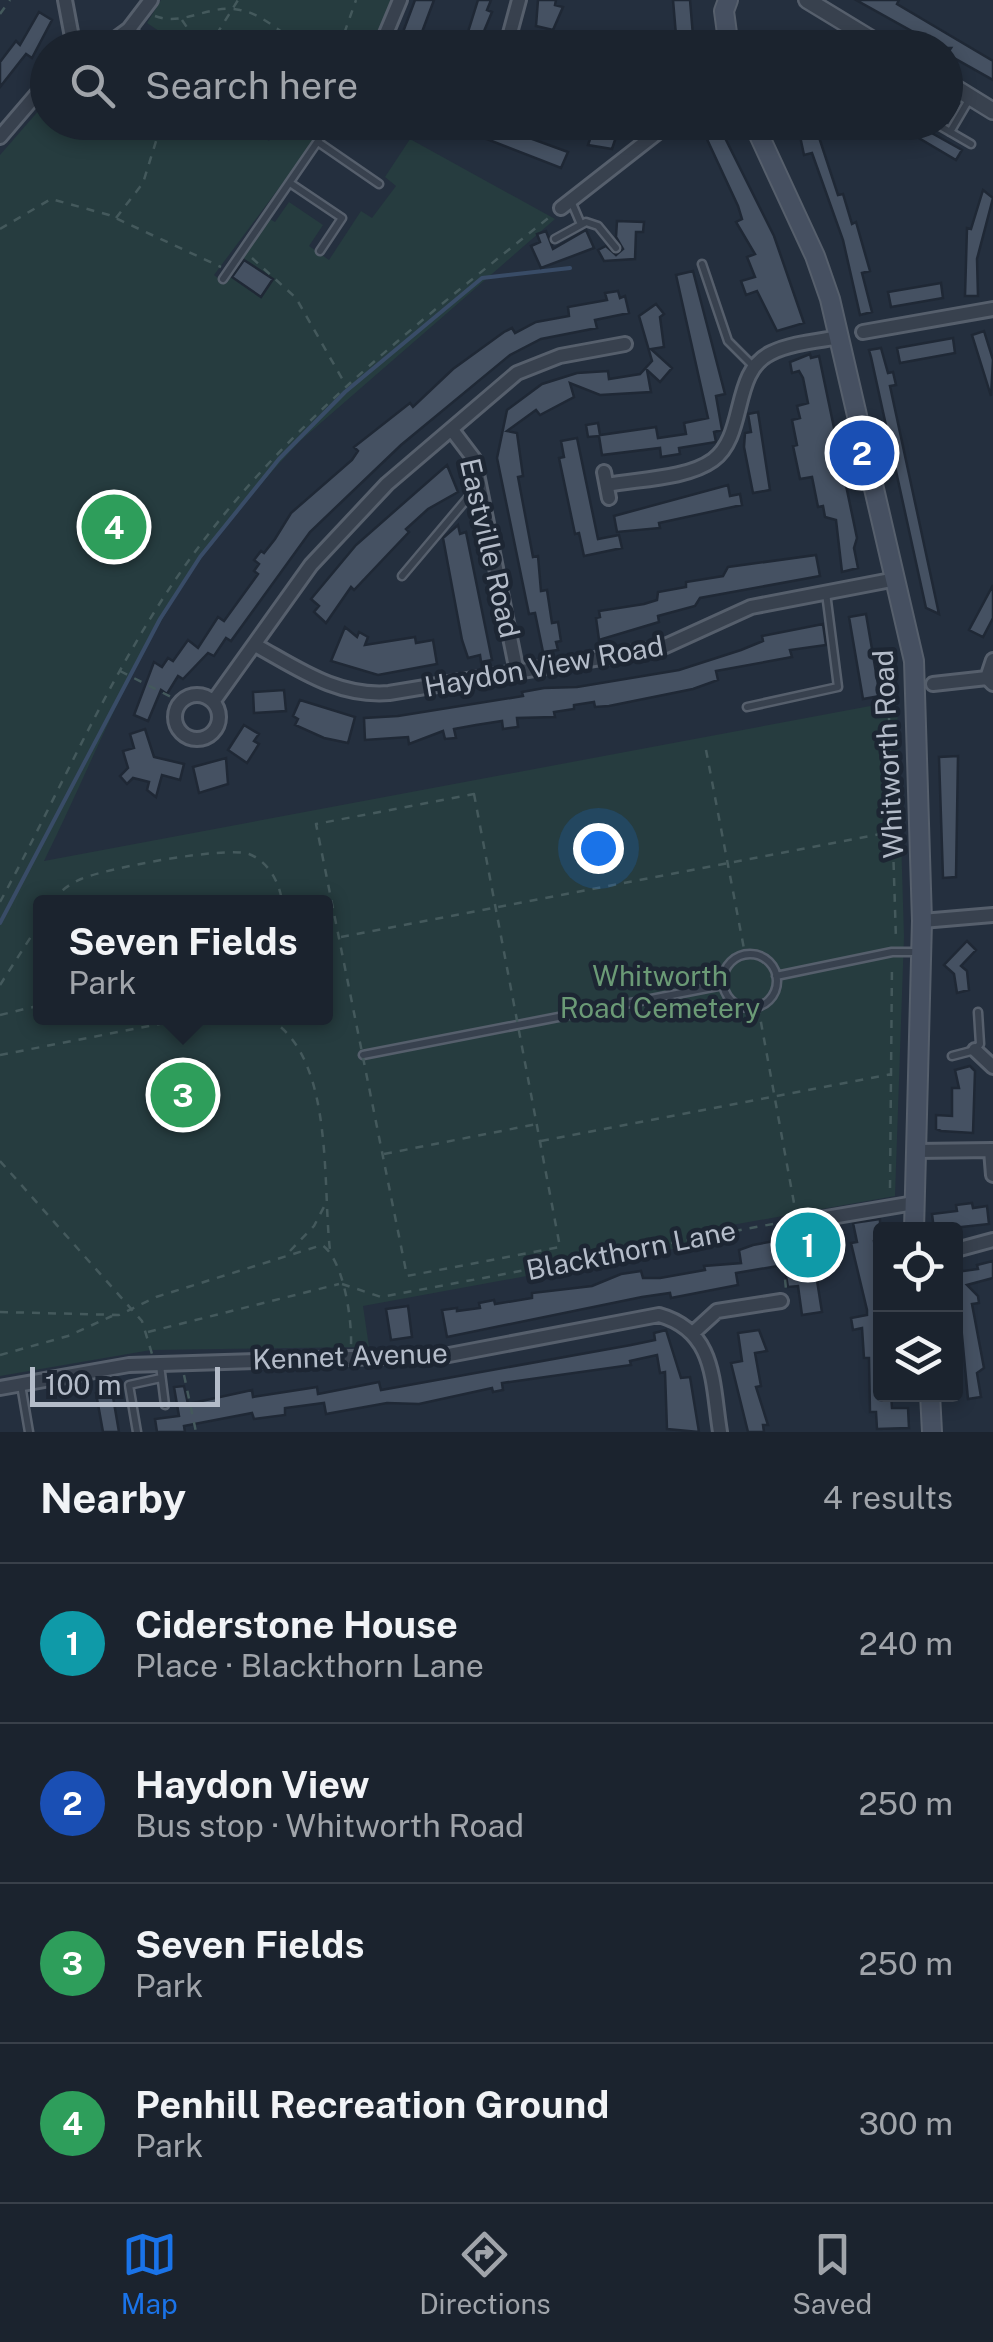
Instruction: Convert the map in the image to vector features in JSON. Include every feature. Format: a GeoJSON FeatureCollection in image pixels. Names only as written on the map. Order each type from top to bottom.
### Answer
{"type":"FeatureCollection","features":[{"type":"Feature","properties":{"kind":"main road"},"geometry":{"type":"LineString","coordinates":[[727,30],[724,11],[728,0]]}},
{"type":"Feature","properties":{"kind":"main road","name":"Whitworth Road"},"geometry":{"type":"LineString","coordinates":[[761,140],[815,256],[840,337],[892,554],[891,580],[903,608],[915,674],[922,952],[914,1222]]}},
{"type":"Feature","properties":{"kind":"main road"},"geometry":{"type":"LineString","coordinates":[[930,1402],[932,1432]]}},
{"type":"Feature","properties":{"kind":"street"},"geometry":{"type":"LineString","coordinates":[[65,0],[71,30]]}},
{"type":"Feature","properties":{"kind":"street"},"geometry":{"type":"LineString","coordinates":[[388,30],[400,0]]}},
{"type":"Feature","properties":{"kind":"street"},"geometry":{"type":"LineString","coordinates":[[511,30],[519,0]]}},
{"type":"Feature","properties":{"kind":"street"},"geometry":{"type":"LineString","coordinates":[[808,0],[857,30]]}},
{"type":"Feature","properties":{"kind":"street"},"geometry":{"type":"LineString","coordinates":[[129,29],[148,5]]}},
{"type":"Feature","properties":{"kind":"street"},"geometry":{"type":"LineString","coordinates":[[963,93],[993,110]]}},
{"type":"Feature","properties":{"kind":"street"},"geometry":{"type":"LineString","coordinates":[[0,137],[30,103]]}},
{"type":"Feature","properties":{"kind":"street"},"geometry":{"type":"LineString","coordinates":[[566,204],[648,140]]}},
{"type":"Feature","properties":{"kind":"street"},"geometry":{"type":"LineString","coordinates":[[863,332],[993,309]]}},
{"type":"Feature","properties":{"kind":"street"},"geometry":{"type":"LineString","coordinates":[[607,485],[693,468],[716,458],[728,441],[754,368],[770,353],[840,337]]}},
{"type":"Feature","properties":{"kind":"street"},"geometry":{"type":"LineString","coordinates":[[214,702],[197,695],[181,702],[176,725],[184,736],[197,740],[208,737],[218,725],[214,702],[257,646],[289,594],[334,538],[387,484],[529,367],[560,356],[625,344]]}},
{"type":"Feature","properties":{"kind":"street","name":"Eastville Road"},"geometry":{"type":"LineString","coordinates":[[452,430],[471,450],[518,672]]}},
{"type":"Feature","properties":{"kind":"street","name":"Haydon View Road"},"geometry":{"type":"LineString","coordinates":[[257,646],[317,680],[361,694],[661,648],[751,606],[891,580]]}},
{"type":"Feature","properties":{"kind":"street"},"geometry":{"type":"LineString","coordinates":[[933,684],[990,681],[993,660]]}},
{"type":"Feature","properties":{"kind":"street"},"geometry":{"type":"LineString","coordinates":[[922,920],[993,915]]}},
{"type":"Feature","properties":{"kind":"street"},"geometry":{"type":"LineString","coordinates":[[975,1050],[993,1067]]}},
{"type":"Feature","properties":{"kind":"street"},"geometry":{"type":"LineString","coordinates":[[916,1151],[992,1150],[993,1175]]}},
{"type":"Feature","properties":{"kind":"street"},"geometry":{"type":"LineString","coordinates":[[808,1221],[914,1202]]}},
{"type":"Feature","properties":{"kind":"street"},"geometry":{"type":"LineString","coordinates":[[963,1248],[993,1240]]}},
{"type":"Feature","properties":{"kind":"street"},"geometry":{"type":"LineString","coordinates":[[720,1432],[708,1358],[694,1332],[717,1311],[781,1300]]}},
{"type":"Feature","properties":{"kind":"street","name":"Kennet Avenue"},"geometry":{"type":"LineString","coordinates":[[0,1388],[107,1367],[158,1369],[182,1363],[449,1354],[650,1315],[673,1319],[694,1332]]}},
{"type":"Feature","properties":{"kind":"lane"},"geometry":{"type":"LineString","coordinates":[[963,109],[970,97]]}},
{"type":"Feature","properties":{"kind":"lane"},"geometry":{"type":"LineString","coordinates":[[963,139],[971,144]]}},
{"type":"Feature","properties":{"kind":"lane"},"geometry":{"type":"LineString","coordinates":[[224,278],[318,142],[379,184]]}},
{"type":"Feature","properties":{"kind":"lane"},"geometry":{"type":"LineString","coordinates":[[290,183],[342,218],[320,251]]}},
{"type":"Feature","properties":{"kind":"lane"},"geometry":{"type":"LineString","coordinates":[[566,204],[580,222],[598,226],[616,248]]}},
{"type":"Feature","properties":{"kind":"lane"},"geometry":{"type":"LineString","coordinates":[[555,239],[580,222]]}},
{"type":"Feature","properties":{"kind":"lane"},"geometry":{"type":"LineString","coordinates":[[702,264],[728,341],[754,368]]}},
{"type":"Feature","properties":{"kind":"lane"},"geometry":{"type":"LineString","coordinates":[[402,576],[472,493],[481,490]]}},
{"type":"Feature","properties":{"kind":"lane"},"geometry":{"type":"LineString","coordinates":[[748,707],[838,687],[826,592]]}},
{"type":"Feature","properties":{"kind":"lane"},"geometry":{"type":"LineString","coordinates":[[776,976],[894,952],[922,952]]}},
{"type":"Feature","properties":{"kind":"lane"},"geometry":{"type":"LineString","coordinates":[[745,954],[762,956],[776,976],[774,993],[758,1006],[738,1005],[723,985],[730,961],[745,954]]}},
{"type":"Feature","properties":{"kind":"lane"},"geometry":{"type":"LineString","coordinates":[[363,1055],[723,985]]}},
{"type":"Feature","properties":{"kind":"lane"},"geometry":{"type":"LineString","coordinates":[[952,1056],[975,1050],[981,1034],[978,1012]]}},
{"type":"Feature","properties":{"kind":"lane"},"geometry":{"type":"LineString","coordinates":[[138,1432],[130,1384],[158,1369],[166,1405]]}},
{"type":"Feature","properties":{"kind":"lane"},"geometry":{"type":"LineString","coordinates":[[20,1384],[28,1432]]}},
{"type":"Feature","properties":{"kind":"path"},"geometry":{"type":"LineString","coordinates":[[0,14],[10,0]]}},
{"type":"Feature","properties":{"kind":"path"},"geometry":{"type":"LineString","coordinates":[[220,30],[238,0]]}},
{"type":"Feature","properties":{"kind":"path"},"geometry":{"type":"LineString","coordinates":[[345,30],[356,0]]}},
{"type":"Feature","properties":{"kind":"path"},"geometry":{"type":"LineString","coordinates":[[148,5],[158,18],[182,20],[234,8],[279,30]]}},
{"type":"Feature","properties":{"kind":"path"},"geometry":{"type":"LineString","coordinates":[[182,20],[189,30]]}},
{"type":"Feature","properties":{"kind":"path"},"geometry":{"type":"LineString","coordinates":[[116,218],[142,183],[156,140]]}},
{"type":"Feature","properties":{"kind":"path"},"geometry":{"type":"LineString","coordinates":[[0,229],[51,199],[116,218],[229,270]]}},
{"type":"Feature","properties":{"kind":"path"},"geometry":{"type":"LineString","coordinates":[[0,902],[166,593],[216,526],[279,450],[346,384],[566,204]]}},
{"type":"Feature","properties":{"kind":"path"},"geometry":{"type":"LineString","coordinates":[[243,251],[278,277],[296,298],[346,384]]}},
{"type":"Feature","properties":{"kind":"path"},"geometry":{"type":"LineString","coordinates":[[122,672],[181,702]]}},
{"type":"Feature","properties":{"kind":"path"},"geometry":{"type":"LineString","coordinates":[[889,718],[896,831],[890,1188]]}},
{"type":"Feature","properties":{"kind":"path"},"geometry":{"type":"LineString","coordinates":[[706,750],[745,954]]}},
{"type":"Feature","properties":{"kind":"path"},"geometry":{"type":"LineString","coordinates":[[339,937],[896,831]]}},
{"type":"Feature","properties":{"kind":"path"},"geometry":{"type":"LineString","coordinates":[[59,895],[69,885],[93,874],[230,852],[260,860],[280,895]]}},
{"type":"Feature","properties":{"kind":"path"},"geometry":{"type":"LineString","coordinates":[[0,985],[33,932]]}},
{"type":"Feature","properties":{"kind":"path"},"geometry":{"type":"LineString","coordinates":[[758,1006],[794,1203]]}},
{"type":"Feature","properties":{"kind":"path"},"geometry":{"type":"LineString","coordinates":[[0,1015],[33,1007]]}},
{"type":"Feature","properties":{"kind":"path"},"geometry":{"type":"LineString","coordinates":[[0,1054],[153,1025]]}},
{"type":"Feature","properties":{"kind":"path"},"geometry":{"type":"LineString","coordinates":[[277,1025],[291,1036],[305,1059],[328,1194],[330,1251],[352,1317],[351,1357]]}},
{"type":"Feature","properties":{"kind":"path"},"geometry":{"type":"LineString","coordinates":[[540,1141],[892,1074]]}},
{"type":"Feature","properties":{"kind":"path"},"geometry":{"type":"LineString","coordinates":[[382,1154],[537,1124]]}},
{"type":"Feature","properties":{"kind":"path"},"geometry":{"type":"LineString","coordinates":[[0,1161],[131,1309],[148,1333],[158,1369]]}},
{"type":"Feature","properties":{"kind":"path"},"geometry":{"type":"LineString","coordinates":[[284,1254],[314,1226],[328,1194]]}},
{"type":"Feature","properties":{"kind":"path","name":"Blackthorn Lane"},"geometry":{"type":"LineString","coordinates":[[340,1284],[381,1296],[778,1222],[780,1231],[807,1226],[808,1221]]}},
{"type":"Feature","properties":{"kind":"path"},"geometry":{"type":"LineString","coordinates":[[780,1231],[786,1289],[781,1300]]}},
{"type":"Feature","properties":{"kind":"path"},"geometry":{"type":"LineString","coordinates":[[0,1355],[68,1336],[156,1297],[284,1254],[316,1245],[330,1251]]}},
{"type":"Feature","properties":{"kind":"path"},"geometry":{"type":"LineString","coordinates":[[148,1333],[340,1284]]}},
{"type":"Feature","properties":{"kind":"path"},"geometry":{"type":"LineString","coordinates":[[0,1312],[113,1315]]}},
{"type":"Feature","properties":{"kind":"path"},"geometry":{"type":"LineString","coordinates":[[182,1363],[196,1432]]}},
{"type":"Feature","properties":{"kind":"green space"},"geometry":{"type":"Polygon","coordinates":[[[161,0],[392,0],[379,30],[158,30],[147,23],[161,0]]]}},
{"type":"Feature","properties":{"kind":"green space","name":"Whitworth Road Cemetery"},"geometry":{"type":"Polygon","coordinates":[[[30,121],[30,140],[315,140],[214,275],[223,282],[268,218],[275,222],[289,202],[323,225],[309,246],[329,260],[361,211],[372,218],[396,186],[385,177],[412,140],[555,219],[300,441],[229,523],[196,566],[150,641],[44,861],[897,701],[904,937],[895,1196],[704,1230],[701,1244],[363,1306],[369,1347],[151,1350],[0,1376],[0,155],[30,121]]]}},
{"type":"Feature","properties":{"kind":"building"},"geometry":{"type":"Polygon","coordinates":[[[415,0],[434,0],[423,30],[404,30],[415,0]]]}},
{"type":"Feature","properties":{"kind":"building"},"geometry":{"type":"Polygon","coordinates":[[[478,0],[491,0],[487,10],[492,12],[484,30],[469,30],[478,0]]]}},
{"type":"Feature","properties":{"kind":"building"},"geometry":{"type":"Polygon","coordinates":[[[538,0],[556,0],[555,5],[563,7],[553,30],[536,26],[538,0]]]}},
{"type":"Feature","properties":{"kind":"building"},"geometry":{"type":"Polygon","coordinates":[[[673,0],[690,0],[692,30],[676,30],[673,0]]]}},
{"type":"Feature","properties":{"kind":"building"},"geometry":{"type":"Polygon","coordinates":[[[856,0],[899,0],[897,4],[941,30],[910,30],[856,0]]]}},
{"type":"Feature","properties":{"kind":"building"},"geometry":{"type":"Polygon","coordinates":[[[39,12],[52,20],[47,30],[30,30],[30,57],[26,54],[0,87],[0,62],[16,41],[20,45],[39,12]]]}},
{"type":"Feature","properties":{"kind":"building"},"geometry":{"type":"Polygon","coordinates":[[[963,43],[993,61],[993,80],[963,63],[963,43]]]}},
{"type":"Feature","properties":{"kind":"building"},"geometry":{"type":"Polygon","coordinates":[[[489,140],[535,140],[568,152],[561,168],[489,140]]]}},
{"type":"Feature","properties":{"kind":"building"},"geometry":{"type":"Polygon","coordinates":[[[590,140],[615,140],[612,149],[588,145],[590,140]]]}},
{"type":"Feature","properties":{"kind":"building"},"geometry":{"type":"Polygon","coordinates":[[[707,140],[726,140],[774,236],[804,323],[777,331],[757,291],[746,295],[741,281],[755,277],[747,257],[755,254],[736,222],[742,219],[707,140]]]}},
{"type":"Feature","properties":{"kind":"building"},"geometry":{"type":"Polygon","coordinates":[[[801,140],[820,140],[838,195],[843,194],[852,224],[856,222],[870,271],[862,273],[872,312],[860,315],[843,240],[812,153],[804,155],[801,140]]]}},
{"type":"Feature","properties":{"kind":"building"},"geometry":{"type":"Polygon","coordinates":[[[922,140],[944,140],[962,150],[956,160],[922,140]]]}},
{"type":"Feature","properties":{"kind":"building"},"geometry":{"type":"Polygon","coordinates":[[[983,190],[993,198],[977,259],[978,296],[965,296],[967,228],[971,229],[983,190]]]}},
{"type":"Feature","properties":{"kind":"building"},"geometry":{"type":"Polygon","coordinates":[[[617,221],[644,222],[643,232],[636,232],[635,259],[604,261],[598,250],[606,246],[616,255],[623,249],[616,237],[617,221]]]}},
{"type":"Feature","properties":{"kind":"building"},"geometry":{"type":"Polygon","coordinates":[[[586,230],[594,248],[541,268],[531,246],[540,242],[537,234],[546,231],[553,249],[586,230]]]}},
{"type":"Feature","properties":{"kind":"building"},"geometry":{"type":"Polygon","coordinates":[[[244,260],[273,279],[261,297],[232,277],[244,260]]]}},
{"type":"Feature","properties":{"kind":"building"},"geometry":{"type":"Polygon","coordinates":[[[693,271],[725,394],[716,396],[722,430],[714,432],[716,442],[679,448],[680,454],[661,457],[660,448],[602,455],[599,436],[588,437],[586,425],[598,423],[600,435],[656,427],[658,438],[686,434],[684,423],[708,418],[676,275],[693,271]]]}},
{"type":"Feature","properties":{"kind":"building"},"geometry":{"type":"Polygon","coordinates":[[[941,283],[943,298],[891,307],[888,292],[941,283]]]}},
{"type":"Feature","properties":{"kind":"building"},"geometry":{"type":"Polygon","coordinates":[[[618,291],[620,298],[625,296],[629,313],[595,320],[597,328],[541,339],[510,355],[401,445],[310,532],[231,641],[226,638],[214,656],[208,653],[183,679],[178,676],[167,694],[161,690],[148,721],[134,715],[154,662],[162,667],[168,658],[173,661],[188,640],[198,648],[218,617],[224,621],[258,574],[254,571],[259,564],[254,560],[261,551],[264,553],[291,513],[352,460],[358,451],[354,447],[410,403],[413,407],[453,369],[504,332],[512,328],[515,333],[536,322],[569,316],[568,307],[607,300],[605,293],[618,291]]]}},
{"type":"Feature","properties":{"kind":"building"},"geometry":{"type":"Polygon","coordinates":[[[656,304],[664,314],[660,317],[664,347],[651,349],[672,368],[660,382],[647,370],[651,392],[600,395],[570,383],[574,397],[540,415],[536,410],[507,431],[517,433],[523,476],[518,477],[533,557],[538,556],[541,591],[547,590],[552,623],[558,622],[558,650],[543,652],[535,613],[529,614],[497,458],[507,410],[542,384],[577,373],[608,371],[609,379],[640,374],[652,361],[639,316],[656,304]]]}},
{"type":"Feature","properties":{"kind":"building"},"geometry":{"type":"Polygon","coordinates":[[[984,331],[993,360],[991,396],[972,335],[984,331]]]}},
{"type":"Feature","properties":{"kind":"building"},"geometry":{"type":"Polygon","coordinates":[[[953,338],[955,353],[900,363],[897,348],[953,338]]]}},
{"type":"Feature","properties":{"kind":"building"},"geometry":{"type":"Polygon","coordinates":[[[881,348],[896,385],[890,386],[939,614],[926,608],[869,350],[881,348]]]}},
{"type":"Feature","properties":{"kind":"building"},"geometry":{"type":"Polygon","coordinates":[[[810,354],[811,358],[819,356],[857,538],[854,548],[858,568],[842,572],[836,520],[825,517],[823,506],[818,507],[812,477],[800,479],[793,446],[797,445],[792,420],[800,418],[797,406],[808,403],[803,378],[799,371],[792,373],[790,362],[810,354]]]}},
{"type":"Feature","properties":{"kind":"building"},"geometry":{"type":"Polygon","coordinates":[[[758,412],[770,490],[753,493],[744,447],[745,433],[751,432],[748,414],[758,412]]]}},
{"type":"Feature","properties":{"kind":"building"},"geometry":{"type":"Polygon","coordinates":[[[577,438],[598,539],[619,535],[622,548],[584,556],[579,533],[575,534],[559,458],[564,457],[561,441],[577,438]]]}},
{"type":"Feature","properties":{"kind":"building"},"geometry":{"type":"Polygon","coordinates":[[[447,465],[458,492],[428,509],[406,529],[409,532],[354,590],[351,587],[326,623],[314,612],[319,606],[311,599],[356,545],[447,465]]]}},
{"type":"Feature","properties":{"kind":"building"},"geometry":{"type":"Polygon","coordinates":[[[728,485],[730,496],[740,494],[742,505],[659,523],[660,528],[617,532],[614,516],[728,485]]]}},
{"type":"Feature","properties":{"kind":"building"},"geometry":{"type":"Polygon","coordinates":[[[458,525],[460,534],[466,532],[492,660],[481,662],[480,655],[468,658],[462,640],[443,538],[458,525]]]}},
{"type":"Feature","properties":{"kind":"building"},"geometry":{"type":"Polygon","coordinates":[[[816,555],[820,576],[700,598],[695,606],[658,616],[659,622],[599,640],[599,611],[657,600],[658,592],[686,587],[686,582],[723,576],[728,567],[816,555]]]}},
{"type":"Feature","properties":{"kind":"building"},"geometry":{"type":"Polygon","coordinates":[[[993,585],[993,618],[983,637],[969,630],[993,585]]]}},
{"type":"Feature","properties":{"kind":"building"},"geometry":{"type":"Polygon","coordinates":[[[866,614],[880,696],[863,699],[849,617],[866,614]]]}},
{"type":"Feature","properties":{"kind":"building"},"geometry":{"type":"Polygon","coordinates":[[[823,624],[826,645],[790,650],[792,657],[716,671],[718,680],[693,689],[609,706],[595,707],[594,702],[574,705],[574,709],[554,712],[555,717],[517,718],[518,727],[503,729],[502,721],[454,729],[456,738],[445,739],[443,731],[409,744],[408,737],[365,740],[364,718],[398,716],[523,696],[522,692],[544,688],[577,687],[679,670],[763,641],[762,636],[823,624]]]}},
{"type":"Feature","properties":{"kind":"building"},"geometry":{"type":"Polygon","coordinates":[[[345,627],[357,637],[359,632],[368,637],[365,645],[415,637],[416,643],[433,640],[437,664],[378,675],[331,661],[345,627]]]}},
{"type":"Feature","properties":{"kind":"building"},"geometry":{"type":"Polygon","coordinates":[[[284,690],[286,711],[254,713],[253,692],[284,690]]]}},
{"type":"Feature","properties":{"kind":"building"},"geometry":{"type":"Polygon","coordinates":[[[300,700],[355,717],[348,743],[295,725],[298,719],[293,716],[300,700]]]}},
{"type":"Feature","properties":{"kind":"building"},"geometry":{"type":"Polygon","coordinates":[[[244,725],[259,734],[254,741],[259,744],[247,763],[228,750],[244,725]]]}},
{"type":"Feature","properties":{"kind":"building"},"geometry":{"type":"Polygon","coordinates":[[[145,729],[154,757],[184,764],[180,780],[162,775],[156,797],[147,790],[149,782],[133,778],[127,784],[120,776],[128,768],[123,751],[134,748],[130,734],[145,729]]]}},
{"type":"Feature","properties":{"kind":"building"},"geometry":{"type":"Polygon","coordinates":[[[958,756],[956,877],[943,878],[939,757],[958,756]]]}},
{"type":"Feature","properties":{"kind":"building"},"geometry":{"type":"Polygon","coordinates":[[[226,758],[228,784],[199,793],[193,767],[226,758]]]}},
{"type":"Feature","properties":{"kind":"building"},"geometry":{"type":"Polygon","coordinates":[[[967,941],[976,950],[961,966],[967,971],[969,990],[957,993],[954,974],[944,965],[967,941]]]}},
{"type":"Feature","properties":{"kind":"building"},"geometry":{"type":"Polygon","coordinates":[[[970,1066],[975,1071],[973,1133],[936,1129],[936,1115],[952,1116],[952,1088],[959,1088],[955,1070],[970,1066]]]}},
{"type":"Feature","properties":{"kind":"building"},"geometry":{"type":"Polygon","coordinates":[[[956,1205],[987,1206],[989,1224],[963,1227],[963,1222],[933,1222],[932,1214],[957,1211],[956,1205]]]}},
{"type":"Feature","properties":{"kind":"building"},"geometry":{"type":"Polygon","coordinates":[[[880,1219],[873,1222],[873,1402],[892,1402],[892,1408],[908,1408],[909,1428],[877,1429],[876,1412],[870,1412],[869,1358],[864,1358],[862,1328],[853,1330],[851,1318],[867,1315],[851,1243],[857,1242],[853,1223],[880,1219]]]}},
{"type":"Feature","properties":{"kind":"building"},"geometry":{"type":"Polygon","coordinates":[[[829,1231],[832,1250],[796,1257],[799,1277],[816,1274],[822,1312],[802,1315],[798,1286],[788,1287],[784,1265],[736,1273],[738,1285],[671,1298],[670,1293],[642,1297],[447,1337],[442,1310],[480,1308],[479,1303],[494,1300],[495,1304],[532,1298],[532,1293],[592,1286],[621,1274],[641,1271],[643,1278],[660,1278],[705,1270],[704,1266],[741,1263],[739,1250],[829,1231]]]}},
{"type":"Feature","properties":{"kind":"building"},"geometry":{"type":"Polygon","coordinates":[[[993,1261],[993,1278],[967,1285],[978,1296],[979,1303],[972,1304],[984,1368],[977,1373],[981,1397],[968,1399],[963,1271],[978,1269],[977,1265],[993,1261]]]}},
{"type":"Feature","properties":{"kind":"building"},"geometry":{"type":"Polygon","coordinates":[[[408,1306],[412,1337],[391,1340],[386,1309],[408,1306]]]}},
{"type":"Feature","properties":{"kind":"building"},"geometry":{"type":"Polygon","coordinates":[[[666,1330],[681,1378],[690,1377],[699,1432],[667,1429],[665,1372],[660,1373],[657,1355],[630,1361],[631,1365],[502,1383],[503,1390],[493,1392],[492,1388],[419,1404],[387,1403],[326,1414],[324,1403],[285,1408],[285,1415],[254,1419],[252,1413],[184,1426],[185,1432],[157,1432],[155,1419],[179,1416],[174,1387],[184,1386],[188,1404],[252,1390],[253,1397],[317,1387],[318,1394],[379,1382],[381,1390],[655,1340],[654,1333],[666,1330]]]}},
{"type":"Feature","properties":{"kind":"building"},"geometry":{"type":"Polygon","coordinates":[[[759,1330],[767,1351],[755,1353],[761,1386],[756,1387],[768,1425],[763,1425],[764,1432],[748,1432],[731,1363],[742,1361],[738,1333],[759,1330]]]}},
{"type":"Feature","properties":{"kind":"building"},"geometry":{"type":"Polygon","coordinates":[[[112,1391],[119,1432],[103,1432],[96,1393],[112,1391]]]}},
{"type":"Feature","properties":{"kind":"waterway"},"geometry":{"type":"LineString","coordinates":[[0,923],[160,619],[200,557],[279,459],[345,392],[482,278],[570,268]]}},
{"type":"Feature","properties":{"kind":"place","name":"Haydon View"},"geometry":{"type":"Point","coordinates":[862,453]}},
{"type":"Feature","properties":{"kind":"place","name":"Penhill Recreation Ground"},"geometry":{"type":"Point","coordinates":[114,527]}},
{"type":"Feature","properties":{"kind":"place","name":"Seven Fields"},"geometry":{"type":"Point","coordinates":[183,1095]}},
{"type":"Feature","properties":{"kind":"place","name":"Ciderstone House"},"geometry":{"type":"Point","coordinates":[808,1245]}}]}
